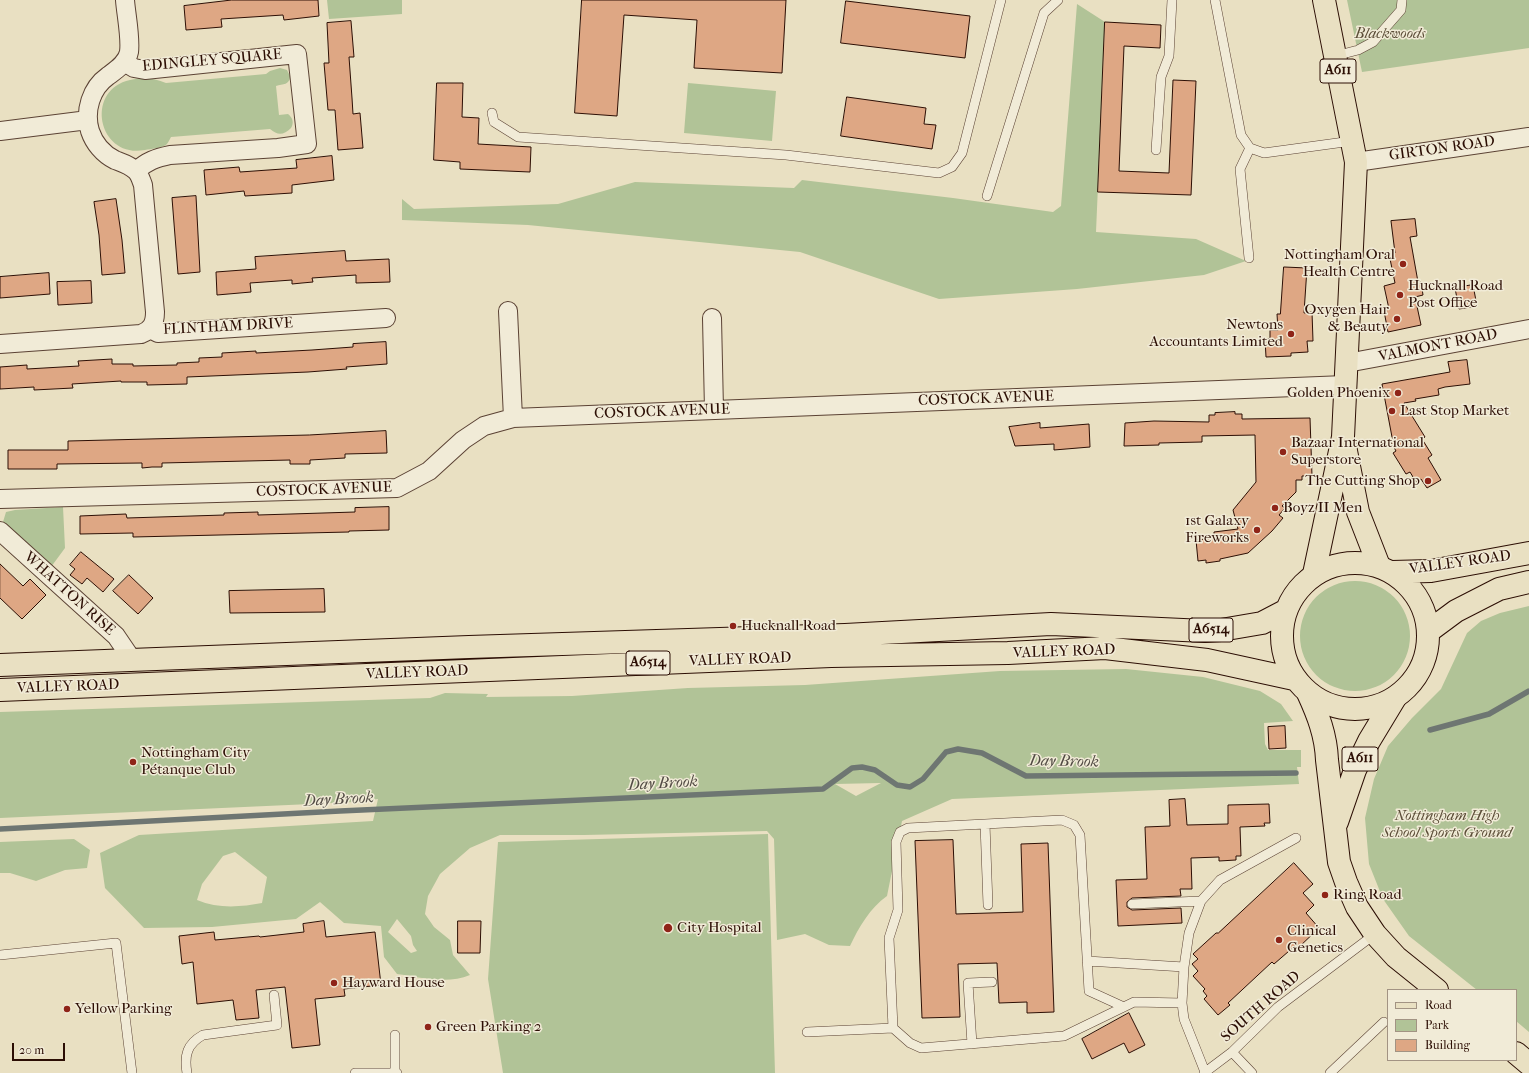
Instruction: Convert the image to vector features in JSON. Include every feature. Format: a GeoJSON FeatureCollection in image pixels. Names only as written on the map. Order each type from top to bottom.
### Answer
{"type":"FeatureCollection","features":[{"type":"Feature","properties":{"kind":"main road","name":"A611"},"geometry":{"type":"LineString","coordinates":[[1314,574],[1343,438],[1354,152],[1324,0]]}},
{"type":"Feature","properties":{"kind":"main road","name":"A611"},"geometry":{"type":"LineString","coordinates":[[1343,438],[1358,512],[1385,569]]}},
{"type":"Feature","properties":{"kind":"main road","name":"VALLEY ROAD"},"geometry":{"type":"LineString","coordinates":[[0,666],[476,647],[845,635],[1051,624],[1205,631],[1221,630],[1262,622],[1285,611],[1297,590],[1314,574],[1330,566],[1346,562],[1363,562],[1385,569],[1431,571],[1529,553]]}},
{"type":"Feature","properties":{"kind":"main road"},"geometry":{"type":"LineString","coordinates":[[1385,569],[1410,587],[1414,592],[1423,608],[1429,631],[1427,651],[1421,669],[1410,685],[1396,698]]}},
{"type":"Feature","properties":{"kind":"main road","name":"VALLEY ROAD"},"geometry":{"type":"LineString","coordinates":[[1429,631],[1456,611],[1499,589],[1529,582]]}},
{"type":"Feature","properties":{"kind":"main road"},"geometry":{"type":"LineString","coordinates":[[1285,611],[1281,634],[1284,657],[1301,686]]}},
{"type":"Feature","properties":{"kind":"main road","name":"VALLEY ROAD"},"geometry":{"type":"LineString","coordinates":[[0,690],[831,656],[1008,653],[1105,648],[1207,660],[1301,686],[1328,705],[1351,710],[1374,707],[1396,698]]}},
{"type":"Feature","properties":{"kind":"main road","name":"VALLEY ROAD"},"geometry":{"type":"LineString","coordinates":[[133,661],[136,685]]}},
{"type":"Feature","properties":{"kind":"main road","name":"A611"},"geometry":{"type":"LineString","coordinates":[[1301,686],[1321,722],[1326,745],[1339,862],[1357,908],[1375,934],[1396,957],[1436,989]]}},
{"type":"Feature","properties":{"kind":"main road","name":"A611"},"geometry":{"type":"LineString","coordinates":[[1336,825],[1355,770],[1369,741],[1396,698]]}},
{"type":"Feature","properties":{"kind":"main road"},"geometry":{"type":"LineString","coordinates":[[1517,1054],[1529,1064]]}},
{"type":"Feature","properties":{"kind":"street"},"geometry":{"type":"LineString","coordinates":[[125,0],[129,52],[124,62],[116,71],[100,83],[94,91],[89,105],[88,120],[94,140],[100,148],[107,155],[126,163],[136,171],[140,176],[143,185],[155,312],[153,324],[150,329]]}},
{"type":"Feature","properties":{"kind":"street","name":"EDINGLEY SQUARE"},"geometry":{"type":"LineString","coordinates":[[124,62],[134,68],[145,70],[298,54],[307,144],[278,148],[170,155],[154,158],[145,163],[136,171]]}},
{"type":"Feature","properties":{"kind":"street"},"geometry":{"type":"LineString","coordinates":[[0,130],[88,120]]}},
{"type":"Feature","properties":{"kind":"street","name":"GIRTON ROAD"},"geometry":{"type":"LineString","coordinates":[[1354,152],[1529,137]]}},
{"type":"Feature","properties":{"kind":"street"},"geometry":{"type":"LineString","coordinates":[[508,311],[513,418]]}},
{"type":"Feature","properties":{"kind":"street","name":"FLINTHAM DRIVE"},"geometry":{"type":"LineString","coordinates":[[0,344],[136,335],[150,329],[158,333],[386,318]]}},
{"type":"Feature","properties":{"kind":"street"},"geometry":{"type":"LineString","coordinates":[[712,318],[714,410]]}},
{"type":"Feature","properties":{"kind":"street","name":"VALMONT ROAD"},"geometry":{"type":"LineString","coordinates":[[1347,363],[1529,329]]}},
{"type":"Feature","properties":{"kind":"street","name":"COSTOCK AVENUE"},"geometry":{"type":"LineString","coordinates":[[0,500],[397,488],[430,471],[463,440],[484,426],[513,418],[1345,385]]}},
{"type":"Feature","properties":{"kind":"street","name":"WHATTON RISE"},"geometry":{"type":"LineString","coordinates":[[0,531],[116,636],[133,661]]}},
{"type":"Feature","properties":{"kind":"lane"},"geometry":{"type":"LineString","coordinates":[[492,113],[494,122],[518,136],[786,155],[939,173],[952,167],[962,153],[1001,0]]}},
{"type":"Feature","properties":{"kind":"lane"},"geometry":{"type":"LineString","coordinates":[[987,196],[1044,13],[1058,0]]}},
{"type":"Feature","properties":{"kind":"lane"},"geometry":{"type":"LineString","coordinates":[[1156,150],[1161,77],[1169,56],[1172,0]]}},
{"type":"Feature","properties":{"kind":"lane"},"geometry":{"type":"LineString","coordinates":[[1215,0],[1241,136],[1250,148],[1264,153],[1354,152]]}},
{"type":"Feature","properties":{"kind":"lane"},"geometry":{"type":"LineString","coordinates":[[1335,56],[1358,50],[1373,42],[1401,10],[1402,0]]}},
{"type":"Feature","properties":{"kind":"lane"},"geometry":{"type":"LineString","coordinates":[[1249,258],[1240,169],[1250,148]]}},
{"type":"Feature","properties":{"kind":"lane"},"geometry":{"type":"LineString","coordinates":[[893,1028],[889,938],[898,910],[896,842],[900,832],[908,828],[1062,820],[1074,825],[1080,835],[1089,991],[1124,1007]]}},
{"type":"Feature","properties":{"kind":"lane"},"geometry":{"type":"LineString","coordinates":[[985,824],[988,905]]}},
{"type":"Feature","properties":{"kind":"lane"},"geometry":{"type":"LineString","coordinates":[[1204,1072],[1184,1018],[1182,1003],[1184,966],[1189,933],[1201,901],[1220,880],[1296,838]]}},
{"type":"Feature","properties":{"kind":"lane"},"geometry":{"type":"LineString","coordinates":[[1132,904],[1201,901]]}},
{"type":"Feature","properties":{"kind":"lane","name":"SOUTH ROAD"},"geometry":{"type":"LineString","coordinates":[[1204,1072],[1232,1052],[1278,1007],[1375,934]]}},
{"type":"Feature","properties":{"kind":"lane"},"geometry":{"type":"LineString","coordinates":[[0,955],[116,943],[132,1073]]}},
{"type":"Feature","properties":{"kind":"lane"},"geometry":{"type":"LineString","coordinates":[[1087,961],[1184,966]]}},
{"type":"Feature","properties":{"kind":"lane"},"geometry":{"type":"LineString","coordinates":[[972,1044],[968,984],[992,982]]}},
{"type":"Feature","properties":{"kind":"lane"},"geometry":{"type":"LineString","coordinates":[[187,1073],[186,1058],[188,1049],[193,1040],[203,1035],[277,1025],[274,995]]}},
{"type":"Feature","properties":{"kind":"lane"},"geometry":{"type":"LineString","coordinates":[[807,1032],[893,1028],[910,1043],[921,1048],[1064,1036],[1134,1002],[1182,1003]]}},
{"type":"Feature","properties":{"kind":"lane"},"geometry":{"type":"LineString","coordinates":[[1330,1073],[1384,1022]]}},
{"type":"Feature","properties":{"kind":"lane"},"geometry":{"type":"LineString","coordinates":[[355,1073],[396,1073],[395,1035]]}},
{"type":"Feature","properties":{"kind":"lane"},"geometry":{"type":"LineString","coordinates":[[1232,1052],[1252,1073]]}},
{"type":"Feature","properties":{"kind":"green space"},"geometry":{"type":"Polygon","coordinates":[[[327,0],[402,0],[402,14],[329,19],[327,0]]]}},
{"type":"Feature","properties":{"kind":"green space","name":"Blackwoods"},"geometry":{"type":"Polygon","coordinates":[[[1347,0],[1529,0],[1529,48],[1362,72],[1347,0]]]}},
{"type":"Feature","properties":{"kind":"green space"},"geometry":{"type":"Polygon","coordinates":[[[1077,4],[1105,22],[1096,232],[1196,239],[1246,261],[1204,275],[1077,289],[939,299],[800,252],[528,225],[402,220],[402,199],[414,209],[558,204],[635,182],[794,188],[802,180],[953,198],[1053,212],[1061,206],[1077,4]]]}},
{"type":"Feature","properties":{"kind":"green space"},"geometry":{"type":"Polygon","coordinates":[[[280,68],[287,70],[290,79],[287,83],[276,86],[279,115],[288,114],[293,122],[291,128],[281,134],[278,134],[270,129],[171,137],[166,145],[161,147],[145,150],[129,150],[116,144],[107,134],[103,122],[102,109],[106,96],[116,86],[130,80],[149,78],[166,83],[266,74],[280,68]]]}},
{"type":"Feature","properties":{"kind":"green space"},"geometry":{"type":"Polygon","coordinates":[[[688,83],[776,91],[772,141],[684,133],[688,83]]]}},
{"type":"Feature","properties":{"kind":"green space"},"geometry":{"type":"Polygon","coordinates":[[[63,507],[65,548],[51,567],[3,522],[6,512],[15,510],[63,507]]]}},
{"type":"Feature","properties":{"kind":"green space"},"geometry":{"type":"Polygon","coordinates":[[[1355,581],[1376,585],[1386,590],[1394,597],[1401,605],[1406,615],[1410,636],[1406,657],[1401,667],[1394,675],[1386,682],[1376,687],[1355,691],[1334,687],[1324,682],[1316,675],[1309,667],[1304,657],[1300,636],[1304,615],[1309,605],[1316,597],[1324,590],[1334,585],[1355,581]]]}},
{"type":"Feature","properties":{"kind":"green space","name":"Nottingham High School Sports Ground"},"geometry":{"type":"Polygon","coordinates":[[[1529,606],[1529,1032],[1517,1022],[1517,989],[1476,989],[1409,936],[1383,899],[1369,864],[1365,818],[1374,779],[1388,746],[1412,718],[1441,689],[1467,633],[1481,621],[1500,613],[1529,606]]]}},
{"type":"Feature","properties":{"kind":"green space"},"geometry":{"type":"Polygon","coordinates":[[[1126,669],[1203,677],[1260,691],[1281,704],[1293,721],[1264,723],[1265,744],[1268,750],[1301,750],[1301,767],[1297,767],[1299,784],[952,799],[902,821],[887,896],[875,906],[866,918],[850,946],[829,945],[805,934],[777,940],[774,839],[767,831],[584,835],[500,835],[470,848],[440,874],[428,896],[425,914],[434,927],[450,940],[453,955],[470,975],[461,978],[443,980],[397,974],[384,957],[381,926],[344,923],[320,902],[296,919],[212,927],[144,928],[105,888],[100,853],[139,835],[373,821],[378,799],[355,802],[0,818],[0,712],[430,698],[445,693],[488,694],[486,697],[572,696],[688,688],[805,685],[1000,671],[1126,669]],[[881,783],[835,784],[856,796],[881,783]],[[235,852],[223,856],[202,884],[197,900],[221,906],[262,903],[267,877],[235,852]],[[397,919],[388,932],[411,953],[417,951],[413,945],[411,936],[397,919]]]}},
{"type":"Feature","properties":{"kind":"green space"},"geometry":{"type":"Polygon","coordinates":[[[768,834],[775,1073],[503,1073],[488,979],[498,842],[768,834]]]}},
{"type":"Feature","properties":{"kind":"green space"},"geometry":{"type":"Polygon","coordinates":[[[74,839],[90,850],[87,868],[65,870],[36,881],[10,873],[0,873],[0,842],[74,839]]]}},
{"type":"Feature","properties":{"kind":"building"},"geometry":{"type":"Polygon","coordinates":[[[232,0],[318,0],[319,16],[284,20],[283,15],[221,19],[222,27],[186,30],[184,6],[232,0]]]}},
{"type":"Feature","properties":{"kind":"building"},"geometry":{"type":"Polygon","coordinates":[[[582,0],[786,0],[782,73],[694,68],[697,20],[624,15],[617,116],[575,113],[582,0]]]}},
{"type":"Feature","properties":{"kind":"building"},"geometry":{"type":"Polygon","coordinates":[[[846,1],[970,16],[965,58],[841,43],[846,1]]]}},
{"type":"Feature","properties":{"kind":"building"},"geometry":{"type":"Polygon","coordinates":[[[351,21],[354,57],[349,57],[353,114],[360,113],[363,148],[338,150],[335,110],[328,110],[324,63],[329,63],[327,23],[351,21]]]}},
{"type":"Feature","properties":{"kind":"building"},"geometry":{"type":"Polygon","coordinates":[[[1105,22],[1161,25],[1160,48],[1124,46],[1119,171],[1169,173],[1173,80],[1196,81],[1191,195],[1098,192],[1105,22]]]}},
{"type":"Feature","properties":{"kind":"building"},"geometry":{"type":"Polygon","coordinates":[[[437,83],[463,83],[462,117],[479,118],[478,144],[531,147],[530,172],[460,169],[460,162],[434,160],[437,83]]]}},
{"type":"Feature","properties":{"kind":"building"},"geometry":{"type":"Polygon","coordinates":[[[847,97],[926,108],[924,124],[936,125],[932,149],[841,136],[847,97]]]}},
{"type":"Feature","properties":{"kind":"building"},"geometry":{"type":"Polygon","coordinates":[[[332,156],[334,180],[292,185],[292,193],[245,196],[244,191],[206,195],[204,170],[239,167],[240,172],[297,168],[296,160],[332,156]]]}},
{"type":"Feature","properties":{"kind":"building"},"geometry":{"type":"Polygon","coordinates":[[[196,196],[200,272],[178,274],[172,198],[196,196]]]}},
{"type":"Feature","properties":{"kind":"building"},"geometry":{"type":"Polygon","coordinates":[[[116,199],[125,273],[102,275],[99,235],[94,202],[116,199]]]}},
{"type":"Feature","properties":{"kind":"building"},"geometry":{"type":"Polygon","coordinates":[[[1415,219],[1417,236],[1410,237],[1418,282],[1421,282],[1423,295],[1415,297],[1421,325],[1388,332],[1384,311],[1389,309],[1384,286],[1395,283],[1389,254],[1395,253],[1391,221],[1415,219]]]}},
{"type":"Feature","properties":{"kind":"building"},"geometry":{"type":"Polygon","coordinates":[[[345,251],[346,261],[389,259],[390,282],[356,283],[356,275],[312,278],[313,282],[292,284],[292,280],[250,283],[251,292],[217,295],[216,272],[256,269],[255,257],[345,251]]]}},
{"type":"Feature","properties":{"kind":"building","name":"Newtons Accountants Limited"},"geometry":{"type":"Polygon","coordinates":[[[1284,267],[1307,268],[1304,313],[1312,312],[1313,341],[1307,341],[1308,352],[1291,353],[1291,356],[1266,357],[1265,339],[1270,339],[1270,330],[1278,330],[1277,314],[1280,314],[1284,267]]]}},
{"type":"Feature","properties":{"kind":"building"},"geometry":{"type":"Polygon","coordinates":[[[49,273],[50,294],[0,298],[0,277],[49,273]]]}},
{"type":"Feature","properties":{"kind":"building"},"geometry":{"type":"Polygon","coordinates":[[[91,281],[92,303],[58,305],[57,282],[91,281]]]}},
{"type":"Feature","properties":{"kind":"building"},"geometry":{"type":"Polygon","coordinates":[[[1473,285],[1477,306],[1459,309],[1455,288],[1473,285]]]}},
{"type":"Feature","properties":{"kind":"building"},"geometry":{"type":"Polygon","coordinates":[[[386,342],[387,364],[346,367],[347,369],[187,377],[187,384],[147,385],[147,382],[121,381],[72,384],[73,388],[34,390],[34,387],[0,389],[0,367],[27,365],[27,369],[79,366],[78,361],[112,359],[112,364],[133,364],[133,366],[177,365],[177,363],[199,362],[199,358],[222,357],[222,353],[312,350],[353,347],[353,344],[386,342]]]}},
{"type":"Feature","properties":{"kind":"building"},"geometry":{"type":"Polygon","coordinates":[[[1467,360],[1470,384],[1438,389],[1439,395],[1415,399],[1416,401],[1404,403],[1425,437],[1422,439],[1432,455],[1428,458],[1441,480],[1427,488],[1421,479],[1416,482],[1410,472],[1406,474],[1393,453],[1396,451],[1391,442],[1394,440],[1392,437],[1382,384],[1450,372],[1448,362],[1467,360]]]}},
{"type":"Feature","properties":{"kind":"building"},"geometry":{"type":"Polygon","coordinates":[[[1235,412],[1235,414],[1242,414],[1242,419],[1310,418],[1312,476],[1302,476],[1302,480],[1296,480],[1296,492],[1282,506],[1285,508],[1279,515],[1283,518],[1272,531],[1248,553],[1220,559],[1220,561],[1206,563],[1206,560],[1198,561],[1196,540],[1214,538],[1214,532],[1238,529],[1233,510],[1256,482],[1255,435],[1202,436],[1202,442],[1159,443],[1159,445],[1124,446],[1125,423],[1154,421],[1209,422],[1209,415],[1215,415],[1215,413],[1235,412]]]}},
{"type":"Feature","properties":{"kind":"building"},"geometry":{"type":"Polygon","coordinates":[[[1040,423],[1040,428],[1089,424],[1090,447],[1054,450],[1054,444],[1015,446],[1009,427],[1040,423]]]}},
{"type":"Feature","properties":{"kind":"building"},"geometry":{"type":"Polygon","coordinates":[[[386,431],[387,453],[345,454],[345,458],[310,460],[310,464],[290,464],[290,460],[162,463],[162,467],[142,468],[142,463],[57,464],[57,469],[8,469],[8,450],[68,450],[68,441],[309,435],[386,431]]]}},
{"type":"Feature","properties":{"kind":"building"},"geometry":{"type":"Polygon","coordinates":[[[389,507],[389,530],[133,537],[133,533],[80,534],[80,516],[126,514],[127,518],[224,515],[224,513],[258,512],[258,515],[355,512],[355,508],[389,507]]]}},
{"type":"Feature","properties":{"kind":"building"},"geometry":{"type":"Polygon","coordinates":[[[81,552],[114,579],[103,592],[87,578],[82,584],[70,575],[75,569],[70,565],[81,552]]]}},
{"type":"Feature","properties":{"kind":"building"},"geometry":{"type":"Polygon","coordinates":[[[0,564],[23,586],[30,579],[46,595],[22,619],[0,598],[0,564]]]}},
{"type":"Feature","properties":{"kind":"building"},"geometry":{"type":"Polygon","coordinates":[[[129,575],[153,598],[138,614],[113,591],[129,575]]]}},
{"type":"Feature","properties":{"kind":"building"},"geometry":{"type":"Polygon","coordinates":[[[324,589],[325,612],[230,613],[229,591],[324,589]]]}},
{"type":"Feature","properties":{"kind":"building"},"geometry":{"type":"Polygon","coordinates":[[[1285,726],[1286,748],[1269,749],[1268,727],[1285,726]]]}},
{"type":"Feature","properties":{"kind":"building"},"geometry":{"type":"Polygon","coordinates":[[[1185,799],[1187,825],[1228,824],[1228,805],[1269,804],[1270,823],[1264,823],[1265,826],[1240,827],[1241,856],[1236,856],[1236,860],[1219,861],[1219,857],[1191,858],[1192,889],[1180,889],[1181,896],[1132,898],[1127,902],[1127,907],[1132,910],[1181,908],[1182,923],[1118,926],[1116,880],[1147,879],[1145,827],[1170,826],[1169,800],[1185,799]]]}},
{"type":"Feature","properties":{"kind":"building"},"geometry":{"type":"Polygon","coordinates":[[[953,840],[956,914],[1023,912],[1021,844],[1048,843],[1054,1012],[1027,1013],[1027,1002],[999,1003],[997,963],[958,964],[960,1017],[922,1018],[915,841],[953,840]]]}},
{"type":"Feature","properties":{"kind":"building","name":"Clinical Genetics"},"geometry":{"type":"Polygon","coordinates":[[[1294,863],[1313,884],[1303,893],[1314,905],[1306,913],[1319,928],[1298,948],[1296,945],[1274,964],[1272,962],[1228,1003],[1230,1005],[1218,1015],[1204,999],[1207,996],[1203,991],[1205,989],[1193,976],[1198,971],[1192,964],[1198,959],[1193,954],[1294,863]]]}},
{"type":"Feature","properties":{"kind":"building","name":"Hayward House"},"geometry":{"type":"Polygon","coordinates":[[[324,921],[326,937],[375,932],[381,985],[344,989],[345,996],[315,999],[320,1045],[292,1048],[285,987],[256,990],[259,1018],[236,1020],[233,1000],[197,1004],[193,962],[182,964],[179,936],[214,932],[215,940],[260,937],[304,932],[303,924],[324,921]]]}},
{"type":"Feature","properties":{"kind":"building"},"geometry":{"type":"Polygon","coordinates":[[[458,921],[481,921],[480,953],[458,953],[458,921]]]}},
{"type":"Feature","properties":{"kind":"building"},"geometry":{"type":"Polygon","coordinates":[[[1129,1013],[1145,1045],[1129,1053],[1124,1043],[1092,1059],[1082,1039],[1129,1013]]]}},
{"type":"Feature","properties":{"kind":"waterway","name":"Day Brook"},"geometry":{"type":"LineString","coordinates":[[1430,730],[1489,714],[1529,691]]}},
{"type":"Feature","properties":{"kind":"waterway","name":"Day Brook"},"geometry":{"type":"LineString","coordinates":[[0,829],[340,811],[823,789],[852,768],[862,767],[875,770],[897,785],[910,787],[923,779],[946,752],[958,749],[982,753],[1026,776],[1296,773]]}},
{"type":"Feature","properties":{"kind":"place","name":"Nottingham Oral Health Centre"},"geometry":{"type":"Point","coordinates":[1403,264]}},
{"type":"Feature","properties":{"kind":"place","name":"Hucknall Road Post Office"},"geometry":{"type":"Point","coordinates":[1400,295]}},
{"type":"Feature","properties":{"kind":"place","name":"Oxygen Hair & Beauty"},"geometry":{"type":"Point","coordinates":[1397,319]}},
{"type":"Feature","properties":{"kind":"place","name":"Newtons Accountants Limited"},"geometry":{"type":"Point","coordinates":[1291,334]}},
{"type":"Feature","properties":{"kind":"place","name":"Golden Phoenix"},"geometry":{"type":"Point","coordinates":[1398,393]}},
{"type":"Feature","properties":{"kind":"place","name":"Last Stop Market"},"geometry":{"type":"Point","coordinates":[1392,411]}},
{"type":"Feature","properties":{"kind":"place","name":"Bazaar International Superstore"},"geometry":{"type":"Point","coordinates":[1283,452]}},
{"type":"Feature","properties":{"kind":"place","name":"The Cutting Shop"},"geometry":{"type":"Point","coordinates":[1428,481]}},
{"type":"Feature","properties":{"kind":"place","name":"Boyz II Men"},"geometry":{"type":"Point","coordinates":[1275,508]}},
{"type":"Feature","properties":{"kind":"place","name":"1st Galaxy Fireworks"},"geometry":{"type":"Point","coordinates":[1257,530]}},
{"type":"Feature","properties":{"kind":"place","name":"Hucknall Road"},"geometry":{"type":"Point","coordinates":[733,626]}},
{"type":"Feature","properties":{"kind":"place","name":"Nottingham City Pétanque Club"},"geometry":{"type":"Point","coordinates":[133,762]}},
{"type":"Feature","properties":{"kind":"place","name":"Ring Road"},"geometry":{"type":"Point","coordinates":[1325,895]}},
{"type":"Feature","properties":{"kind":"place","name":"City Hospital"},"geometry":{"type":"Point","coordinates":[668,928]}},
{"type":"Feature","properties":{"kind":"place","name":"Clinical Genetics"},"geometry":{"type":"Point","coordinates":[1279,940]}},
{"type":"Feature","properties":{"kind":"place","name":"Hayward House"},"geometry":{"type":"Point","coordinates":[334,983]}},
{"type":"Feature","properties":{"kind":"place","name":"Yellow Parking"},"geometry":{"type":"Point","coordinates":[67,1009]}},
{"type":"Feature","properties":{"kind":"place","name":"Green Parking 2"},"geometry":{"type":"Point","coordinates":[428,1027]}}]}
